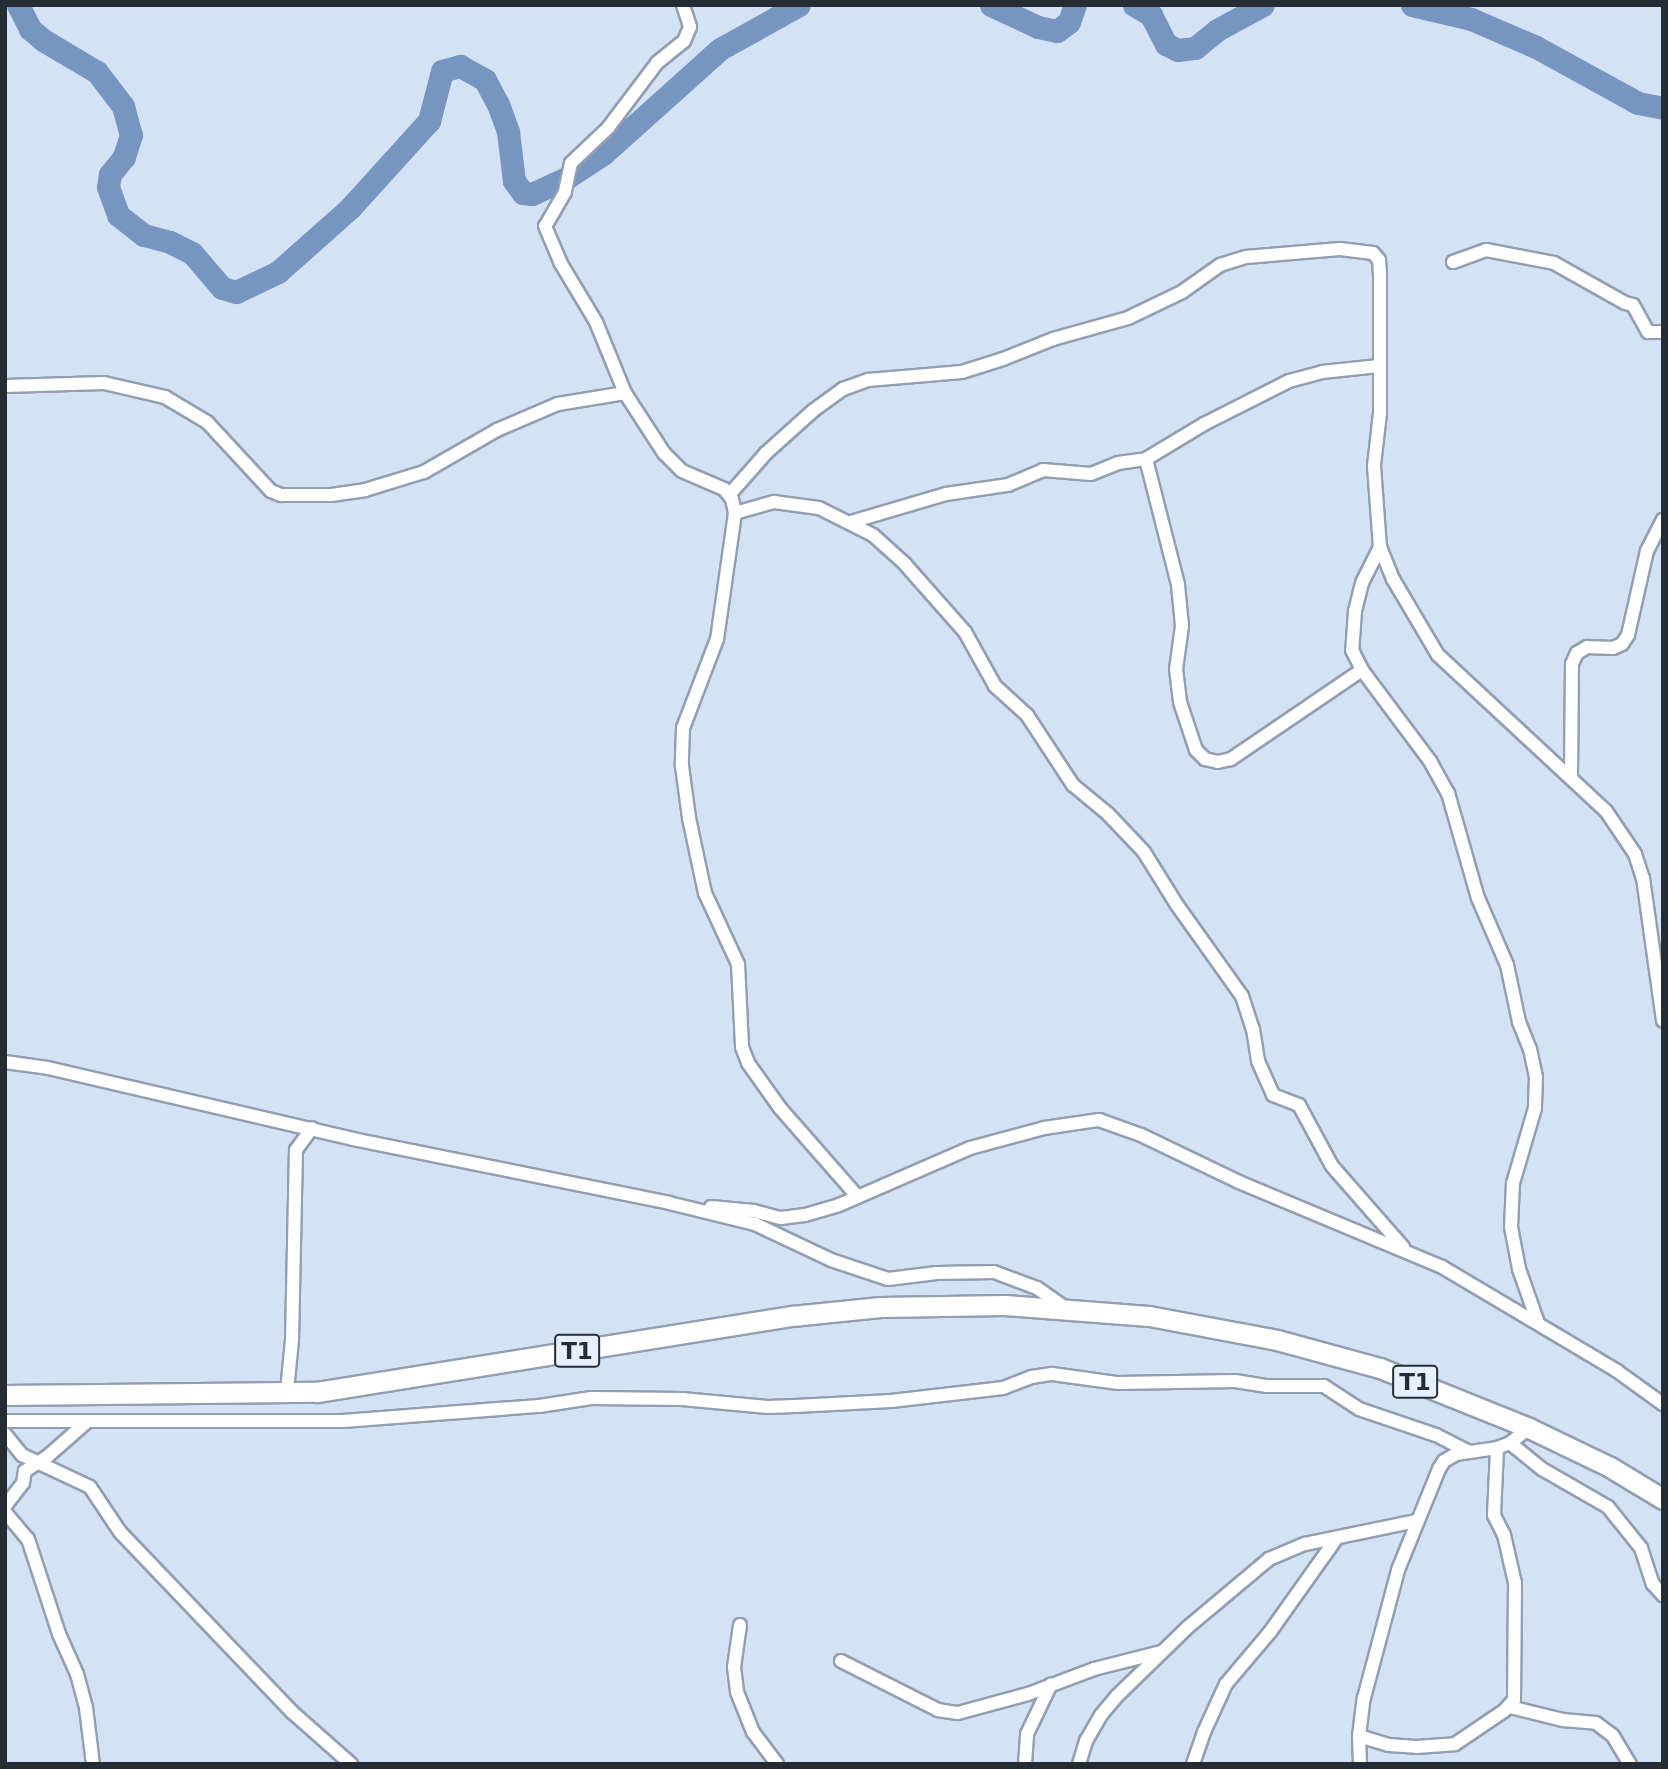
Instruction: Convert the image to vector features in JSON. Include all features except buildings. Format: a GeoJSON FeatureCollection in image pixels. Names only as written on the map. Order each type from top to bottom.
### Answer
{"type":"FeatureCollection","features":[{"type":"Feature","properties":{"kind":"highway","name":"T1"},"geometry":{"type":"LineString","coordinates":[[5,1395],[317,1392],[804,1315],[962,1303],[1067,1309],[1149,1316],[1277,1340],[1380,1368],[1529,1428],[1610,1467],[1663,1499]]}},
{"type":"Feature","properties":{"kind":"street"},"geometry":{"type":"LineString","coordinates":[[683,5],[690,27],[684,41],[657,63],[608,128],[571,163],[565,192],[546,222],[548,237],[596,322],[625,393],[674,463],[692,477],[730,494]]}},
{"type":"Feature","properties":{"kind":"street"},"geometry":{"type":"LineString","coordinates":[[730,494],[795,426],[843,389],[868,380],[962,372],[1003,359],[1053,340],[1128,318],[1182,292],[1220,265],[1246,257],[1340,249],[1373,253],[1379,260],[1380,274],[1380,412],[1374,466],[1380,547],[1393,579],[1438,655],[1606,811],[1634,854],[1643,878],[1663,1021]]}},
{"type":"Feature","properties":{"kind":"street"},"geometry":{"type":"LineString","coordinates":[[1453,262],[1486,250],[1554,263],[1633,305],[1648,332],[1663,332]]}},
{"type":"Feature","properties":{"kind":"street"},"geometry":{"type":"LineString","coordinates":[[851,522],[946,494],[1008,485],[1044,470],[1091,474],[1118,463],[1146,459],[1204,424],[1289,381],[1322,372],[1379,366]]}},
{"type":"Feature","properties":{"kind":"street"},"geometry":{"type":"LineString","coordinates":[[5,386],[104,383],[165,397],[207,422],[264,487],[281,495],[319,495],[365,490],[398,481],[424,472],[497,430],[539,411],[574,400],[625,393]]}},
{"type":"Feature","properties":{"kind":"street"},"geometry":{"type":"LineString","coordinates":[[1146,459],[1178,585],[1182,626],[1176,669],[1180,702],[1196,750],[1205,759],[1219,762],[1231,759],[1362,670]]}},
{"type":"Feature","properties":{"kind":"street"},"geometry":{"type":"LineString","coordinates":[[730,494],[735,513],[717,639],[683,728],[682,766],[689,818],[705,893],[738,964],[742,1047],[748,1063],[780,1108],[858,1197]]}},
{"type":"Feature","properties":{"kind":"street"},"geometry":{"type":"LineString","coordinates":[[735,513],[774,502],[819,508],[873,535],[904,563],[965,632],[995,686],[1027,715],[1073,785],[1108,814],[1144,852],[1177,905],[1242,996],[1253,1029],[1258,1061],[1273,1095],[1299,1105],[1332,1166],[1406,1251]]}},
{"type":"Feature","properties":{"kind":"street"},"geometry":{"type":"LineString","coordinates":[[1571,776],[1572,664],[1577,653],[1587,647],[1613,648],[1622,644],[1628,635],[1647,551],[1663,520]]}},
{"type":"Feature","properties":{"kind":"street"},"geometry":{"type":"LineString","coordinates":[[1380,547],[1362,583],[1355,611],[1352,650],[1362,670],[1430,761],[1448,793],[1479,898],[1507,965],[1519,1022],[1530,1049],[1536,1077],[1535,1108],[1513,1183],[1511,1227],[1519,1269],[1538,1323]]}},
{"type":"Feature","properties":{"kind":"street"},"geometry":{"type":"LineString","coordinates":[[5,1062],[61,1071],[312,1128],[678,1205],[755,1224],[831,1260],[888,1279],[937,1273],[995,1272],[1037,1289],[1067,1309]]}},
{"type":"Feature","properties":{"kind":"street"},"geometry":{"type":"LineString","coordinates":[[678,1205],[754,1211],[781,1218],[805,1215],[858,1197],[971,1149],[1044,1128],[1099,1120],[1141,1135],[1239,1182],[1442,1267],[1617,1371],[1663,1404]]}},
{"type":"Feature","properties":{"kind":"street"},"geometry":{"type":"LineString","coordinates":[[287,1391],[292,1340],[296,1150],[312,1128]]}},
{"type":"Feature","properties":{"kind":"street"},"geometry":{"type":"LineString","coordinates":[[5,1421],[343,1421],[539,1406],[591,1398],[682,1399],[795,1406],[891,1401],[1003,1388],[1032,1377],[1052,1374],[1118,1383],[1235,1381],[1266,1386],[1325,1386],[1359,1409],[1436,1435],[1468,1451]]}},
{"type":"Feature","properties":{"kind":"street"},"geometry":{"type":"LineString","coordinates":[[5,1506],[23,1483],[25,1471],[88,1421]]}},
{"type":"Feature","properties":{"kind":"street"},"geometry":{"type":"LineString","coordinates":[[1360,1764],[1359,1736],[1364,1698],[1398,1570],[1416,1521],[1444,1461],[1468,1451],[1497,1448],[1510,1443],[1529,1428]]}},
{"type":"Feature","properties":{"kind":"street"},"geometry":{"type":"LineString","coordinates":[[5,1434],[22,1455],[90,1487],[120,1532],[292,1712],[351,1764]]}},
{"type":"Feature","properties":{"kind":"street"},"geometry":{"type":"LineString","coordinates":[[1510,1443],[1542,1469],[1608,1507],[1641,1548],[1653,1584],[1663,1595]]}},
{"type":"Feature","properties":{"kind":"street"},"geometry":{"type":"LineString","coordinates":[[1359,1736],[1390,1745],[1416,1748],[1455,1744],[1510,1707],[1517,1688],[1515,1593],[1510,1556],[1494,1515],[1497,1448]]}},
{"type":"Feature","properties":{"kind":"street"},"geometry":{"type":"LineString","coordinates":[[5,1512],[28,1539],[59,1634],[77,1674],[86,1708],[93,1764]]}},
{"type":"Feature","properties":{"kind":"street"},"geometry":{"type":"LineString","coordinates":[[1079,1764],[1086,1741],[1101,1715],[1163,1651],[1240,1581],[1269,1559],[1291,1548],[1416,1521]]}},
{"type":"Feature","properties":{"kind":"street"},"geometry":{"type":"LineString","coordinates":[[1193,1764],[1203,1732],[1226,1684],[1270,1632],[1336,1539]]}},
{"type":"Feature","properties":{"kind":"street"},"geometry":{"type":"LineString","coordinates":[[740,1625],[734,1667],[737,1692],[753,1732],[777,1764]]}},
{"type":"Feature","properties":{"kind":"street"},"geometry":{"type":"LineString","coordinates":[[841,1661],[949,1713],[972,1710],[1163,1651]]}},
{"type":"Feature","properties":{"kind":"street"},"geometry":{"type":"LineString","coordinates":[[1025,1764],[1027,1734],[1051,1684]]}},
{"type":"Feature","properties":{"kind":"street"},"geometry":{"type":"LineString","coordinates":[[1510,1707],[1563,1720],[1596,1723],[1613,1736],[1630,1764]]}},
{"type":"Feature","properties":{"kind":"waterway"},"geometry":{"type":"LineString","coordinates":[[18,5],[30,29],[43,40],[97,72],[123,106],[131,135],[124,157],[110,174],[108,187],[118,215],[144,235],[170,242],[192,253],[222,288],[236,292],[278,272],[350,208],[429,121],[442,71],[460,66],[485,80],[498,104],[508,132],[514,181],[523,193],[532,194],[568,177],[603,154],[720,49],[799,5]]}},
{"type":"Feature","properties":{"kind":"waterway"},"geometry":{"type":"LineString","coordinates":[[991,5],[1038,27],[1057,31],[1069,22],[1075,5]]}},
{"type":"Feature","properties":{"kind":"waterway"},"geometry":{"type":"LineString","coordinates":[[1134,5],[1151,15],[1166,44],[1178,50],[1195,48],[1217,30],[1263,5]]}},
{"type":"Feature","properties":{"kind":"waterway"},"geometry":{"type":"LineString","coordinates":[[1412,5],[1471,19],[1536,47],[1638,103],[1663,108]]}}]}
